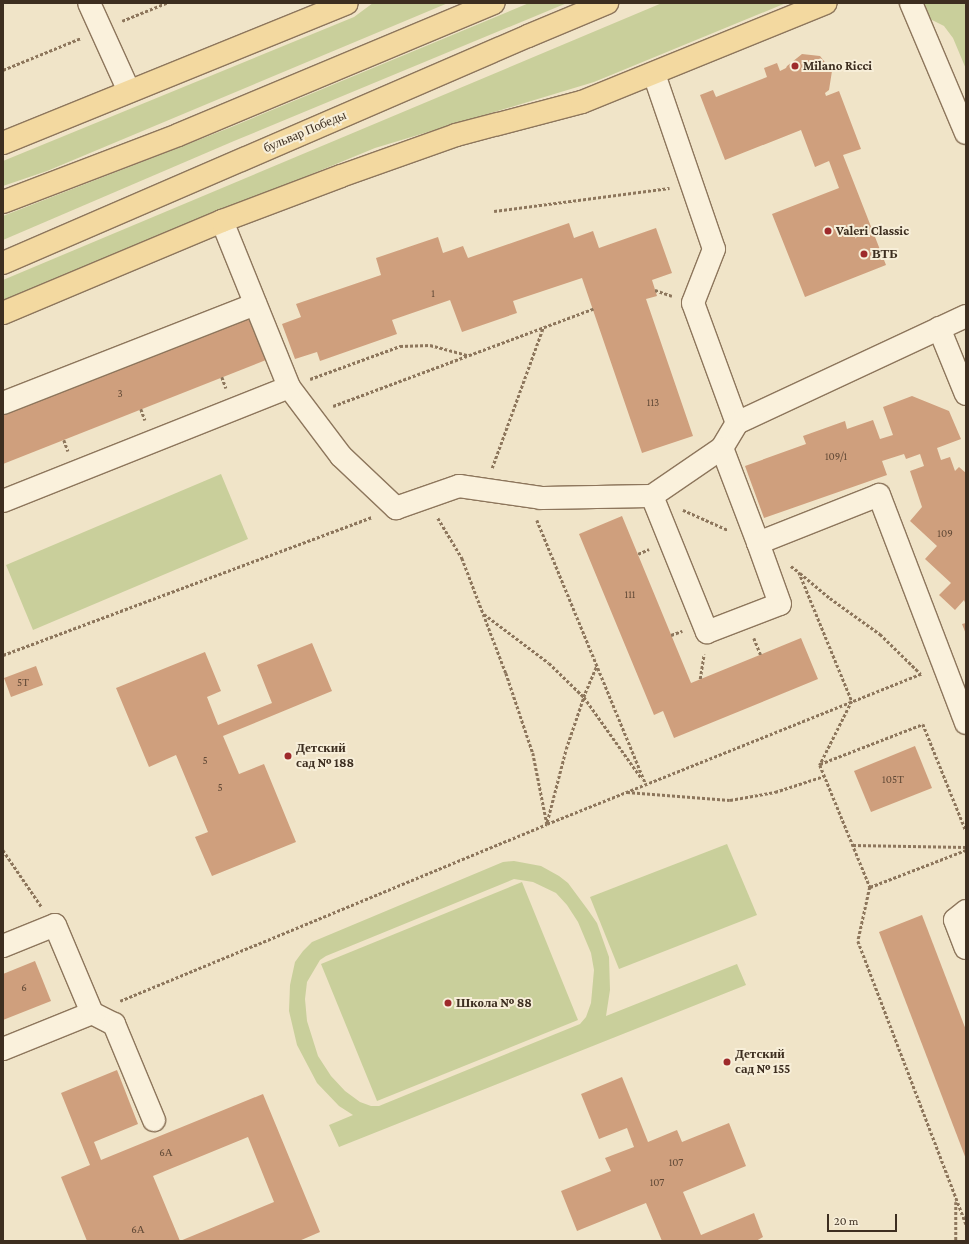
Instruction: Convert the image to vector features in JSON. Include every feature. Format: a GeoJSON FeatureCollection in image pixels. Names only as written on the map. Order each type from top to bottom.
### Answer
{"type":"FeatureCollection","features":[{"type":"Feature","properties":{"kind":"main road"},"geometry":{"type":"LineString","coordinates":[[3,143],[347,3]]}},
{"type":"Feature","properties":{"kind":"main road"},"geometry":{"type":"LineString","coordinates":[[3,202],[185,132],[494,3]]}},
{"type":"Feature","properties":{"kind":"main road","name":"бульвар Победы"},"geometry":{"type":"LineString","coordinates":[[3,263],[607,3]]}},
{"type":"Feature","properties":{"kind":"main road"},"geometry":{"type":"LineString","coordinates":[[3,313],[222,221],[341,176],[456,135],[582,102],[826,3]]}},
{"type":"Feature","properties":{"kind":"street"},"geometry":{"type":"LineString","coordinates":[[89,3],[129,91]]}},
{"type":"Feature","properties":{"kind":"street"},"geometry":{"type":"LineString","coordinates":[[911,3],[966,133]]}},
{"type":"Feature","properties":{"kind":"street"},"geometry":{"type":"LineString","coordinates":[[654,74],[714,249],[694,303],[737,423]]}},
{"type":"Feature","properties":{"kind":"street"},"geometry":{"type":"LineString","coordinates":[[222,221],[289,387],[341,456],[396,508],[459,486],[541,498],[652,496],[722,448],[737,423],[966,316]]}},
{"type":"Feature","properties":{"kind":"street"},"geometry":{"type":"LineString","coordinates":[[3,403],[255,304]]}},
{"type":"Feature","properties":{"kind":"street"},"geometry":{"type":"LineString","coordinates":[[940,328],[966,394]]}},
{"type":"Feature","properties":{"kind":"street"},"geometry":{"type":"LineString","coordinates":[[3,501],[289,387]]}},
{"type":"Feature","properties":{"kind":"street"},"geometry":{"type":"LineString","coordinates":[[652,496],[707,632],[780,604],[722,448]]}},
{"type":"Feature","properties":{"kind":"street"},"geometry":{"type":"LineString","coordinates":[[758,543],[879,495],[966,723]]}},
{"type":"Feature","properties":{"kind":"street"},"geometry":{"type":"LineString","coordinates":[[966,911],[955,920],[966,948]]}},
{"type":"Feature","properties":{"kind":"street"},"geometry":{"type":"LineString","coordinates":[[3,946],[55,925],[92,1013],[114,1024],[154,1120]]}},
{"type":"Feature","properties":{"kind":"street"},"geometry":{"type":"LineString","coordinates":[[3,1049],[92,1013]]}},
{"type":"Feature","properties":{"kind":"path"},"geometry":{"type":"LineString","coordinates":[[494,212],[692,185]]}},
{"type":"Feature","properties":{"kind":"path"},"geometry":{"type":"LineString","coordinates":[[310,414],[593,309]]}},
{"type":"Feature","properties":{"kind":"path"},"geometry":{"type":"LineString","coordinates":[[485,490],[544,328]]}},
{"type":"Feature","properties":{"kind":"path"},"geometry":{"type":"LineString","coordinates":[[289,387],[400,346],[430,346],[469,356]]}},
{"type":"Feature","properties":{"kind":"path"},"geometry":{"type":"LineString","coordinates":[[527,496],[646,784]]}},
{"type":"Feature","properties":{"kind":"path"},"geometry":{"type":"LineString","coordinates":[[652,496],[758,543]]}},
{"type":"Feature","properties":{"kind":"path"},"geometry":{"type":"LineString","coordinates":[[425,497],[462,558],[483,613],[533,753],[547,824]]}},
{"type":"Feature","properties":{"kind":"path"},"geometry":{"type":"LineString","coordinates":[[3,656],[396,508]]}},
{"type":"Feature","properties":{"kind":"path"},"geometry":{"type":"LineString","coordinates":[[788,564],[830,598],[880,634],[920,674]]}},
{"type":"Feature","properties":{"kind":"path"},"geometry":{"type":"LineString","coordinates":[[799,572],[852,701],[820,765],[870,887],[858,941],[966,1224]]}},
{"type":"Feature","properties":{"kind":"path"},"geometry":{"type":"LineString","coordinates":[[483,613],[549,663],[584,697],[646,784]]}},
{"type":"Feature","properties":{"kind":"path"},"geometry":{"type":"LineString","coordinates":[[92,1013],[547,824],[944,664]]}},
{"type":"Feature","properties":{"kind":"path"},"geometry":{"type":"LineString","coordinates":[[547,824],[566,749],[584,697],[597,666]]}},
{"type":"Feature","properties":{"kind":"path"},"geometry":{"type":"LineString","coordinates":[[820,765],[923,724],[966,831]]}},
{"type":"Feature","properties":{"kind":"path"},"geometry":{"type":"LineString","coordinates":[[626,792],[730,800],[775,792],[824,776]]}},
{"type":"Feature","properties":{"kind":"path"},"geometry":{"type":"LineString","coordinates":[[852,845],[966,848]]}},
{"type":"Feature","properties":{"kind":"path"},"geometry":{"type":"LineString","coordinates":[[870,887],[966,848]]}},
{"type":"Feature","properties":{"kind":"path"},"geometry":{"type":"LineString","coordinates":[[3,850],[55,925]]}},
{"type":"Feature","properties":{"kind":"path"},"geometry":{"type":"LineString","coordinates":[[956,1198],[956,1241]]}},
{"type":"Feature","properties":{"kind":"green space"},"geometry":{"type":"Polygon","coordinates":[[[373,3],[448,3],[47,171],[3,186],[3,161],[354,17],[373,3]]]}},
{"type":"Feature","properties":{"kind":"green space"},"geometry":{"type":"Polygon","coordinates":[[[529,3],[567,3],[234,141],[3,240],[3,216],[229,128],[529,3]]]}},
{"type":"Feature","properties":{"kind":"green space"},"geometry":{"type":"Polygon","coordinates":[[[662,3],[786,3],[594,82],[375,148],[3,301],[3,280],[662,3]]]}},
{"type":"Feature","properties":{"kind":"green space"},"geometry":{"type":"Polygon","coordinates":[[[923,3],[966,3],[966,69],[953,38],[944,26],[924,16],[921,6],[923,3]]]}},
{"type":"Feature","properties":{"kind":"green space"},"geometry":{"type":"Polygon","coordinates":[[[221,474],[248,539],[33,630],[6,565],[221,474]]]}},
{"type":"Feature","properties":{"kind":"green space"},"geometry":{"type":"Polygon","coordinates":[[[727,844],[757,915],[619,969],[590,897],[727,844]]]}},
{"type":"Feature","properties":{"kind":"green space"},"geometry":{"type":"Polygon","coordinates":[[[514,861],[541,866],[559,876],[568,883],[597,923],[609,957],[610,990],[606,1016],[737,964],[746,985],[339,1147],[329,1125],[353,1115],[339,1106],[317,1083],[297,1045],[289,1011],[290,985],[295,962],[312,942],[503,862],[514,861]],[[514,879],[326,956],[320,960],[307,982],[305,999],[307,1021],[318,1056],[331,1076],[345,1091],[360,1102],[371,1106],[379,1106],[580,1024],[586,1017],[591,1003],[594,970],[591,953],[578,922],[567,905],[556,893],[533,882],[514,879]]]}},
{"type":"Feature","properties":{"kind":"green space"},"geometry":{"type":"Polygon","coordinates":[[[522,882],[578,1020],[377,1101],[321,964],[522,882]]]}},
{"type":"Feature","properties":{"kind":"building"},"geometry":{"type":"Polygon","coordinates":[[[802,54],[820,56],[832,71],[829,90],[825,93],[826,96],[839,91],[861,149],[843,155],[886,265],[805,297],[772,214],[839,188],[829,161],[815,167],[801,130],[725,160],[700,95],[713,90],[716,97],[767,77],[764,68],[777,63],[780,71],[786,68],[802,54]]]}},
{"type":"Feature","properties":{"kind":"building"},"geometry":{"type":"Polygon","coordinates":[[[569,223],[574,238],[593,231],[599,248],[656,228],[672,273],[652,280],[657,296],[646,299],[693,436],[642,453],[582,278],[513,301],[517,313],[462,332],[450,300],[392,320],[397,334],[320,361],[317,352],[295,359],[282,324],[301,317],[296,304],[381,275],[376,258],[438,237],[443,253],[463,246],[468,258],[569,223]]]}},
{"type":"Feature","properties":{"kind":"building"},"geometry":{"type":"Polygon","coordinates":[[[249,318],[266,360],[3,464],[3,415],[249,318]]]}},
{"type":"Feature","properties":{"kind":"building"},"geometry":{"type":"Polygon","coordinates":[[[912,396],[949,411],[961,439],[937,448],[941,460],[950,457],[955,471],[959,467],[966,473],[966,605],[964,600],[955,610],[939,595],[951,583],[925,559],[937,546],[910,521],[922,507],[910,471],[924,466],[920,454],[906,459],[904,454],[882,461],[887,475],[764,518],[745,466],[806,444],[803,436],[845,421],[847,429],[873,420],[880,439],[893,435],[883,407],[912,396]]]}},
{"type":"Feature","properties":{"kind":"building"},"geometry":{"type":"Polygon","coordinates":[[[622,516],[691,683],[801,638],[818,679],[674,738],[663,711],[654,715],[579,534],[622,516]]]}},
{"type":"Feature","properties":{"kind":"building"},"geometry":{"type":"Polygon","coordinates":[[[966,623],[966,634],[962,624],[966,623]]]}},
{"type":"Feature","properties":{"kind":"building"},"geometry":{"type":"Polygon","coordinates":[[[312,643],[332,691],[223,736],[239,774],[264,764],[296,842],[212,876],[195,837],[208,832],[176,755],[149,767],[116,688],[205,652],[221,691],[207,697],[218,725],[272,703],[257,665],[312,643]]]}},
{"type":"Feature","properties":{"kind":"building"},"geometry":{"type":"Polygon","coordinates":[[[36,666],[43,685],[11,697],[4,678],[36,666]]]}},
{"type":"Feature","properties":{"kind":"building"},"geometry":{"type":"Polygon","coordinates":[[[915,746],[932,788],[871,812],[854,771],[915,746]]]}},
{"type":"Feature","properties":{"kind":"building"},"geometry":{"type":"Polygon","coordinates":[[[922,915],[966,1030],[966,1159],[879,932],[922,915]]]}},
{"type":"Feature","properties":{"kind":"building"},"geometry":{"type":"Polygon","coordinates":[[[35,961],[51,1001],[3,1020],[3,974],[35,961]]]}},
{"type":"Feature","properties":{"kind":"building"},"geometry":{"type":"Polygon","coordinates":[[[117,1070],[138,1124],[94,1142],[101,1160],[263,1094],[320,1232],[299,1241],[180,1241],[87,1241],[61,1177],[90,1165],[61,1093],[117,1070]],[[248,1137],[153,1176],[180,1241],[274,1202],[248,1137]]]}},
{"type":"Feature","properties":{"kind":"building"},"geometry":{"type":"Polygon","coordinates":[[[622,1077],[648,1142],[677,1130],[682,1142],[729,1123],[746,1166],[683,1192],[701,1235],[754,1213],[763,1237],[756,1241],[662,1241],[646,1203],[577,1231],[561,1191],[611,1171],[605,1158],[634,1147],[627,1128],[599,1139],[581,1094],[622,1077]]]}},
{"type":"Feature","properties":{"kind":"place","name":"Milano Ricci"},"geometry":{"type":"Point","coordinates":[795,66]}},
{"type":"Feature","properties":{"kind":"place","name":"Valeri Classic"},"geometry":{"type":"Point","coordinates":[828,231]}},
{"type":"Feature","properties":{"kind":"place","name":"ВТБ"},"geometry":{"type":"Point","coordinates":[864,254]}},
{"type":"Feature","properties":{"kind":"place","name":"Детский сад № 188"},"geometry":{"type":"Point","coordinates":[288,756]}},
{"type":"Feature","properties":{"kind":"place","name":"Школа № 88"},"geometry":{"type":"Point","coordinates":[448,1003]}},
{"type":"Feature","properties":{"kind":"place","name":"Детский сад № 155"},"geometry":{"type":"Point","coordinates":[727,1062]}}]}
